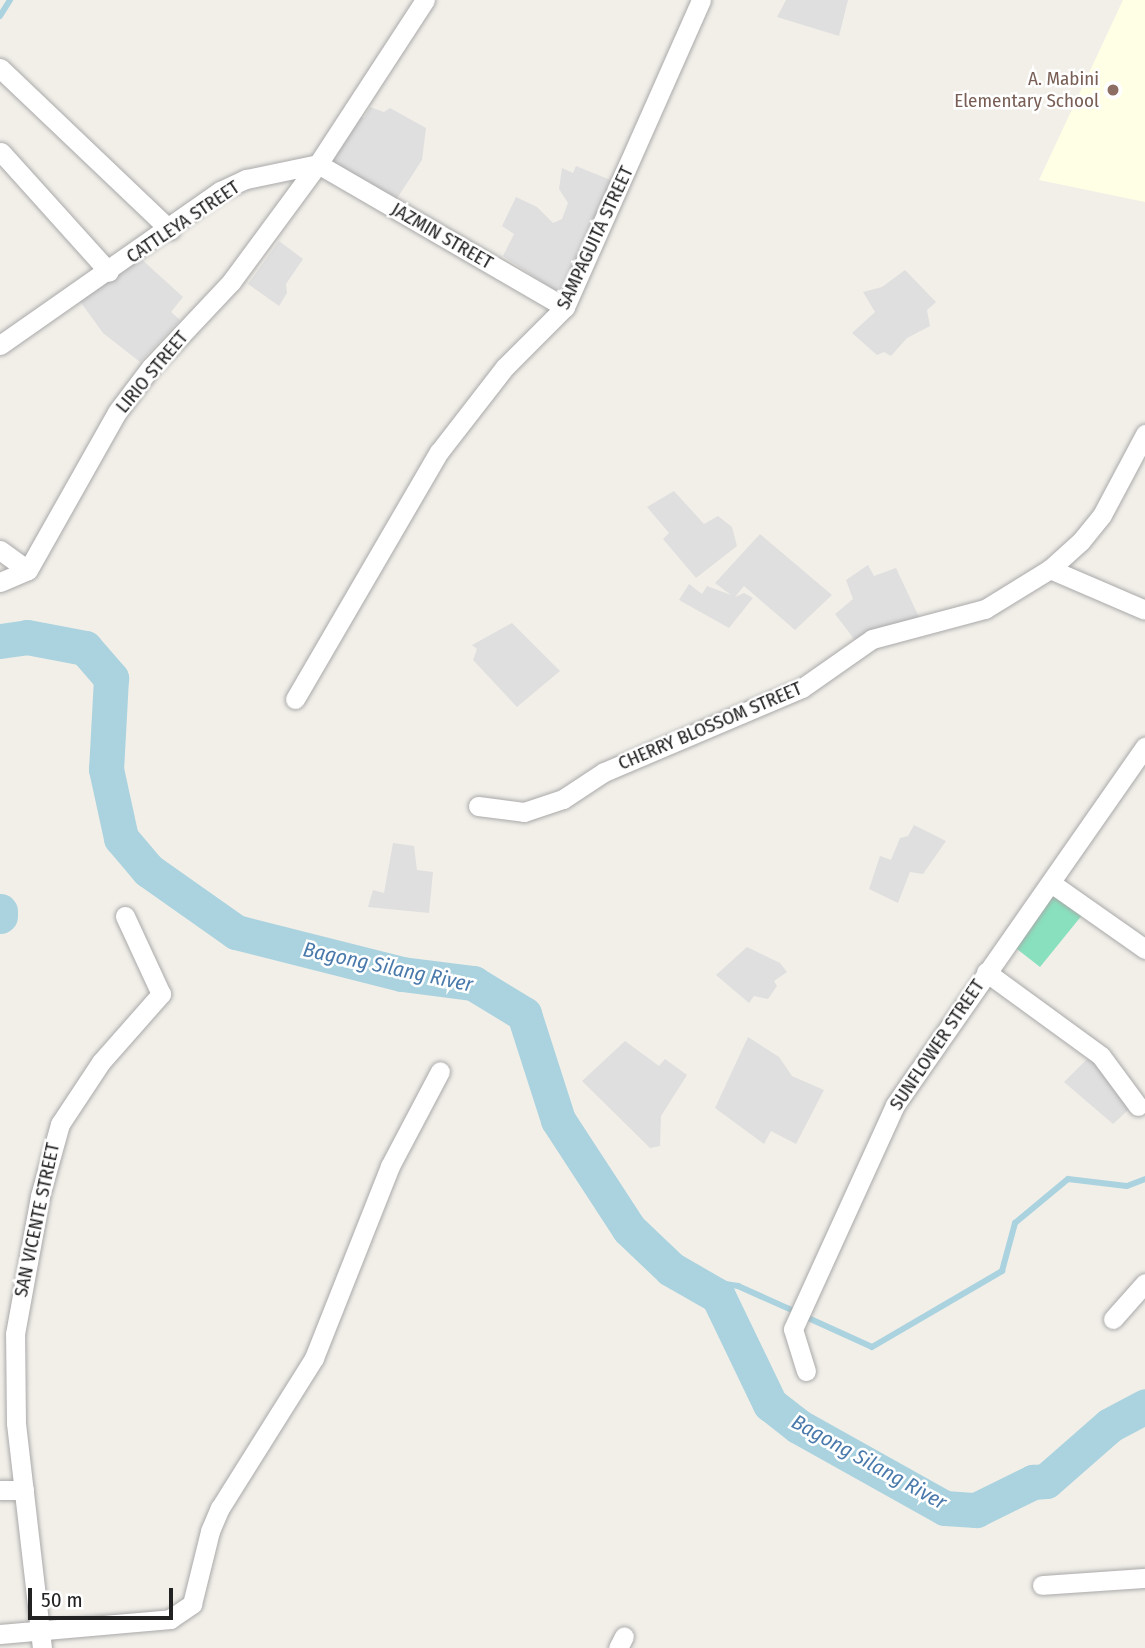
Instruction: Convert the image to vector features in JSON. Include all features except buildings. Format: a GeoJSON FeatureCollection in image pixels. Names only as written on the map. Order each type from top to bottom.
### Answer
{"type":"FeatureCollection","features":[{"type":"Feature","properties":{"kind":"street"},"geometry":{"type":"LineString","coordinates":[[318,164],[425,0]]}},
{"type":"Feature","properties":{"kind":"street","name":"SAMPAGUITA STREET"},"geometry":{"type":"LineString","coordinates":[[295,699],[439,452],[505,367],[565,307],[701,0]]}},
{"type":"Feature","properties":{"kind":"street"},"geometry":{"type":"LineString","coordinates":[[0,68],[170,230]]}},
{"type":"Feature","properties":{"kind":"street"},"geometry":{"type":"LineString","coordinates":[[1,152],[109,272]]}},
{"type":"Feature","properties":{"kind":"street","name":"CATTLEYA STREET"},"geometry":{"type":"LineString","coordinates":[[2,340],[109,272],[220,191],[246,179],[318,164]]}},
{"type":"Feature","properties":{"kind":"street","name":"JAZMIN STREET"},"geometry":{"type":"LineString","coordinates":[[318,164],[565,307]]}},
{"type":"Feature","properties":{"kind":"street","name":"LIRIO STREET"},"geometry":{"type":"LineString","coordinates":[[28,570],[117,412],[151,367],[231,282],[318,164]]}},
{"type":"Feature","properties":{"kind":"street","name":"CHERRY BLOSSOM STREET"},"geometry":{"type":"LineString","coordinates":[[478,806],[524,812],[562,799],[604,772],[802,688],[872,639],[969,615],[1051,569],[1102,515],[1145,434]]}},
{"type":"Feature","properties":{"kind":"street"},"geometry":{"type":"LineString","coordinates":[[0,550],[28,570]]}},
{"type":"Feature","properties":{"kind":"street"},"geometry":{"type":"LineString","coordinates":[[1051,569],[1145,610]]}},
{"type":"Feature","properties":{"kind":"street"},"geometry":{"type":"LineString","coordinates":[[0,582],[28,570]]}},
{"type":"Feature","properties":{"kind":"street","name":"SUNFLOWER STREET"},"geometry":{"type":"LineString","coordinates":[[806,1371],[793,1329],[857,1181],[895,1105],[1145,746]]}},
{"type":"Feature","properties":{"kind":"street"},"geometry":{"type":"LineString","coordinates":[[1051,883],[1145,950]]}},
{"type":"Feature","properties":{"kind":"street","name":"SAN VICENTE STREET"},"geometry":{"type":"LineString","coordinates":[[41,1639],[12,1370],[15,1334],[52,1147],[73,1102],[161,994],[125,916]]}},
{"type":"Feature","properties":{"kind":"street"},"geometry":{"type":"LineString","coordinates":[[986,972],[1101,1056],[1138,1107]]}},
{"type":"Feature","properties":{"kind":"street"},"geometry":{"type":"LineString","coordinates":[[0,1634],[41,1639],[170,1619],[192,1604],[210,1531],[220,1508],[314,1358],[390,1166],[440,1071]]}},
{"type":"Feature","properties":{"kind":"street"},"geometry":{"type":"LineString","coordinates":[[1113,1319],[1145,1283]]}},
{"type":"Feature","properties":{"kind":"street"},"geometry":{"type":"LineString","coordinates":[[0,1490],[24,1490]]}},
{"type":"Feature","properties":{"kind":"street"},"geometry":{"type":"LineString","coordinates":[[1042,1585],[1145,1578]]}},
{"type":"Feature","properties":{"kind":"shaded area"},"geometry":{"type":"Polygon","coordinates":[[[786,0],[848,0],[839,36],[777,17],[786,0]]]}},
{"type":"Feature","properties":{"kind":"shaded area","name":"A. Mabini Elementary School"},"geometry":{"type":"Polygon","coordinates":[[[1123,0],[1145,0],[1145,202],[1039,180],[1123,0]]]}},
{"type":"Feature","properties":{"kind":"shaded area"},"geometry":{"type":"Polygon","coordinates":[[[370,107],[384,112],[390,108],[426,128],[422,160],[396,200],[328,165],[355,113],[364,118],[370,107]]]}},
{"type":"Feature","properties":{"kind":"shaded area"},"geometry":{"type":"Polygon","coordinates":[[[576,166],[613,181],[559,293],[503,256],[514,234],[502,226],[516,197],[537,207],[553,223],[562,219],[568,203],[559,189],[562,168],[573,173],[576,166]]]}},
{"type":"Feature","properties":{"kind":"shaded area"},"geometry":{"type":"Polygon","coordinates":[[[279,241],[303,259],[286,284],[287,293],[279,306],[248,284],[279,241]]]}},
{"type":"Feature","properties":{"kind":"shaded area"},"geometry":{"type":"Polygon","coordinates":[[[138,256],[183,297],[171,312],[180,320],[140,362],[103,333],[79,300],[138,256]]]}},
{"type":"Feature","properties":{"kind":"shaded area"},"geometry":{"type":"Polygon","coordinates":[[[905,270],[936,302],[927,310],[930,326],[907,338],[891,356],[884,352],[877,355],[852,333],[875,312],[863,292],[882,287],[905,270]]]}},
{"type":"Feature","properties":{"kind":"shaded area"},"geometry":{"type":"Polygon","coordinates":[[[674,491],[704,524],[718,516],[732,527],[737,546],[696,578],[663,539],[669,533],[647,507],[674,491]]]}},
{"type":"Feature","properties":{"kind":"shaded area"},"geometry":{"type":"Polygon","coordinates":[[[760,534],[832,595],[795,630],[744,586],[735,597],[744,593],[753,598],[729,628],[679,600],[689,584],[702,594],[707,586],[731,595],[715,583],[760,534]]]}},
{"type":"Feature","properties":{"kind":"shaded area"},"geometry":{"type":"Polygon","coordinates":[[[868,565],[874,576],[896,568],[919,617],[854,639],[835,614],[853,599],[846,580],[868,565]]]}},
{"type":"Feature","properties":{"kind":"shaded area"},"geometry":{"type":"Polygon","coordinates":[[[512,623],[560,671],[517,707],[473,660],[477,649],[472,645],[512,623]]]}},
{"type":"Feature","properties":{"kind":"shaded area"},"geometry":{"type":"Polygon","coordinates":[[[914,825],[946,841],[923,874],[910,872],[898,903],[869,889],[880,856],[891,860],[900,838],[908,836],[914,825]]]}},
{"type":"Feature","properties":{"kind":"shaded area"},"geometry":{"type":"Polygon","coordinates":[[[393,843],[414,846],[417,870],[433,872],[429,913],[368,907],[373,890],[384,893],[393,843]]]}},
{"type":"Feature","properties":{"kind":"shaded area"},"geometry":{"type":"Polygon","coordinates":[[[747,947],[780,963],[787,972],[774,981],[777,986],[768,999],[754,996],[749,1003],[716,975],[747,947]]]}},
{"type":"Feature","properties":{"kind":"shaded area"},"geometry":{"type":"Polygon","coordinates":[[[748,1037],[779,1057],[792,1076],[824,1090],[796,1144],[771,1131],[764,1144],[715,1108],[748,1037]]]}},
{"type":"Feature","properties":{"kind":"shaded area"},"geometry":{"type":"Polygon","coordinates":[[[625,1041],[659,1066],[665,1059],[687,1075],[661,1116],[660,1146],[650,1148],[582,1081],[625,1041]]]}},
{"type":"Feature","properties":{"kind":"shaded area"},"geometry":{"type":"Polygon","coordinates":[[[1091,1055],[1140,1099],[1113,1124],[1064,1082],[1091,1055]]]}},
{"type":"Feature","properties":{"kind":"green space"},"geometry":{"type":"Polygon","coordinates":[[[1056,893],[1083,914],[1040,967],[1013,946],[1056,893]]]}},
{"type":"Feature","properties":{"kind":"waterway"},"geometry":{"type":"LineString","coordinates":[[0,16],[10,0]]}},
{"type":"Feature","properties":{"kind":"waterway","name":"Bagong Silang River"},"geometry":{"type":"LineString","coordinates":[[0,641],[27,637],[85,648],[111,678],[106,769],[121,838],[148,870],[236,932],[402,974],[473,983],[524,1014],[558,1120],[629,1229],[671,1269],[718,1296],[770,1404],[798,1426],[945,1508],[976,1510],[1033,1482],[1046,1481],[1110,1425],[1145,1406]]}},
{"type":"Feature","properties":{"kind":"waterway","name":"Bagong Silang River"},"geometry":{"type":"LineString","coordinates":[[0,911],[0,916]]}},
{"type":"Feature","properties":{"kind":"waterway"},"geometry":{"type":"LineString","coordinates":[[806,1317],[872,1347],[1002,1271],[1015,1223],[1068,1179],[1127,1186],[1145,1179]]}},
{"type":"Feature","properties":{"kind":"waterway"},"geometry":{"type":"LineString","coordinates":[[686,1278],[738,1286],[796,1312]]}},
{"type":"Feature","properties":{"kind":"place","name":"A. Mabini Elementary School"},"geometry":{"type":"Point","coordinates":[1113,90]}}]}
